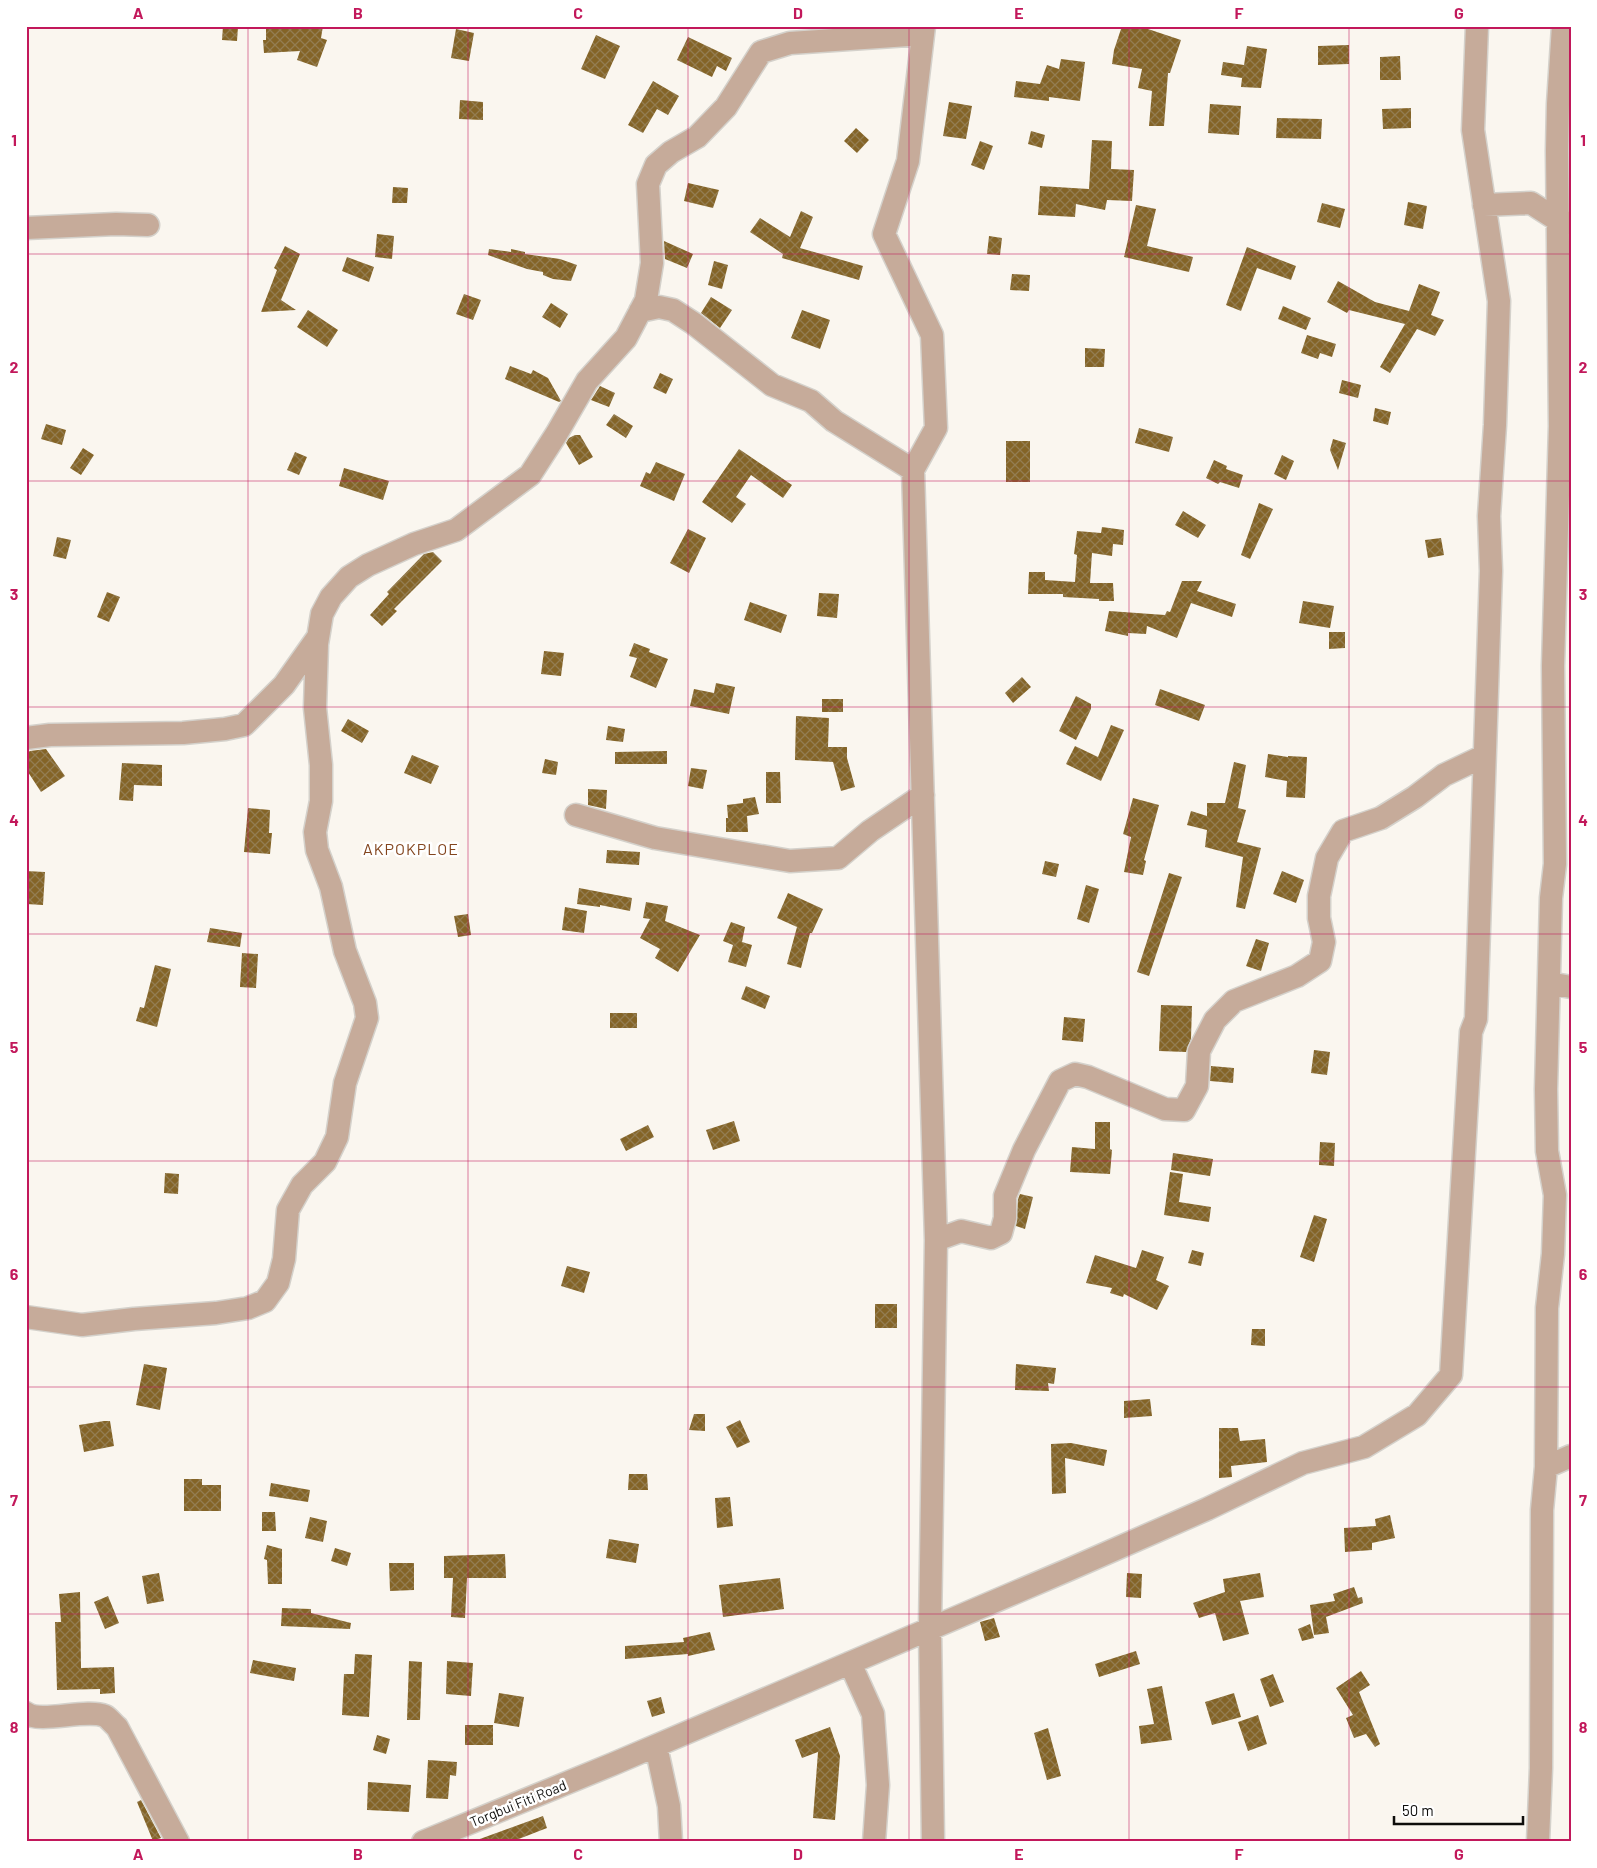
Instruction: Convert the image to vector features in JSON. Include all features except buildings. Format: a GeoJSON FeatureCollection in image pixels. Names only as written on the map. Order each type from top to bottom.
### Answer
{"type":"FeatureCollection","features":[{"type":"Feature","properties":{"kind":"street","name":"Torgbui Fiti Road"},"geometry":{"type":"LineString","coordinates":[[423,1842],[656,1746],[1068,1570],[1207,1509],[1303,1462],[1364,1447],[1416,1415],[1451,1375],[1471,1032],[1476,1018],[1491,571],[1489,516],[1500,301],[1473,130],[1477,26]]}},
{"type":"Feature","properties":{"kind":"street"},"geometry":{"type":"LineString","coordinates":[[26,1317],[82,1325],[216,1313],[248,1308],[265,1300],[278,1283],[284,1259],[288,1210],[302,1184],[325,1162],[337,1137],[345,1082],[367,1018],[365,1003],[345,951],[331,887],[318,850],[315,832],[322,800],[321,765],[315,708],[318,637],[322,614],[331,597],[349,577],[368,565],[414,544],[456,530],[530,475],[588,381],[626,338],[646,300],[652,263],[648,184],[656,165],[671,152],[697,137],[726,107],[761,52],[790,43],[905,34],[924,30],[908,160],[884,234],[932,335],[936,428],[914,470],[936,1240],[930,1628],[933,1842]]}},
{"type":"Feature","properties":{"kind":"street"},"geometry":{"type":"LineString","coordinates":[[1538,1842],[1541,1760],[1542,1510],[1546,1467],[1547,1308],[1562,1231],[1547,1151],[1546,1089],[1560,985],[1552,898],[1562,810],[1555,757],[1553,666],[1562,613],[1560,426],[1565,398],[1565,222],[1558,104],[1566,39]]}},
{"type":"Feature","properties":{"kind":"street"},"geometry":{"type":"LineString","coordinates":[[1484,205],[1531,203],[1565,222]]}},
{"type":"Feature","properties":{"kind":"street"},"geometry":{"type":"LineString","coordinates":[[26,228],[116,224],[148,225]]}},
{"type":"Feature","properties":{"kind":"street"},"geometry":{"type":"LineString","coordinates":[[640,310],[659,307],[673,310],[693,323],[772,386],[811,401],[834,422],[914,470]]}},
{"type":"Feature","properties":{"kind":"street"},"geometry":{"type":"LineString","coordinates":[[26,738],[50,735],[183,732],[225,729],[244,724],[284,685],[318,637]]}},
{"type":"Feature","properties":{"kind":"street"},"geometry":{"type":"LineString","coordinates":[[936,1240],[961,1231],[990,1238],[1001,1233],[1005,1218],[1005,1196],[1024,1150],[1060,1081],[1075,1074],[1088,1077],[1165,1109],[1184,1110],[1197,1086],[1198,1052],[1215,1020],[1234,1001],[1297,976],[1320,961],[1324,942],[1318,918],[1319,896],[1327,858],[1343,831],[1381,818],[1415,797],[1444,775],[1484,756]]}},
{"type":"Feature","properties":{"kind":"street"},"geometry":{"type":"LineString","coordinates":[[576,816],[655,838],[790,861],[838,858],[870,831],[923,795]]}},
{"type":"Feature","properties":{"kind":"street"},"geometry":{"type":"LineString","coordinates":[[1546,1467],[1571,1456]]}},
{"type":"Feature","properties":{"kind":"street"},"geometry":{"type":"LineString","coordinates":[[850,1663],[873,1714],[878,1785],[874,1842]]}},
{"type":"Feature","properties":{"kind":"street"},"geometry":{"type":"LineString","coordinates":[[26,1713],[30,1716],[87,1714],[105,1716],[117,1726],[178,1842]]}},
{"type":"Feature","properties":{"kind":"street"},"geometry":{"type":"LineString","coordinates":[[656,1746],[669,1806],[671,1842]]}},
{"type":"Feature","properties":{"kind":"district","name":"AKPOKPLOE"},"geometry":{"type":"Point","coordinates":[411,848]}}]}
